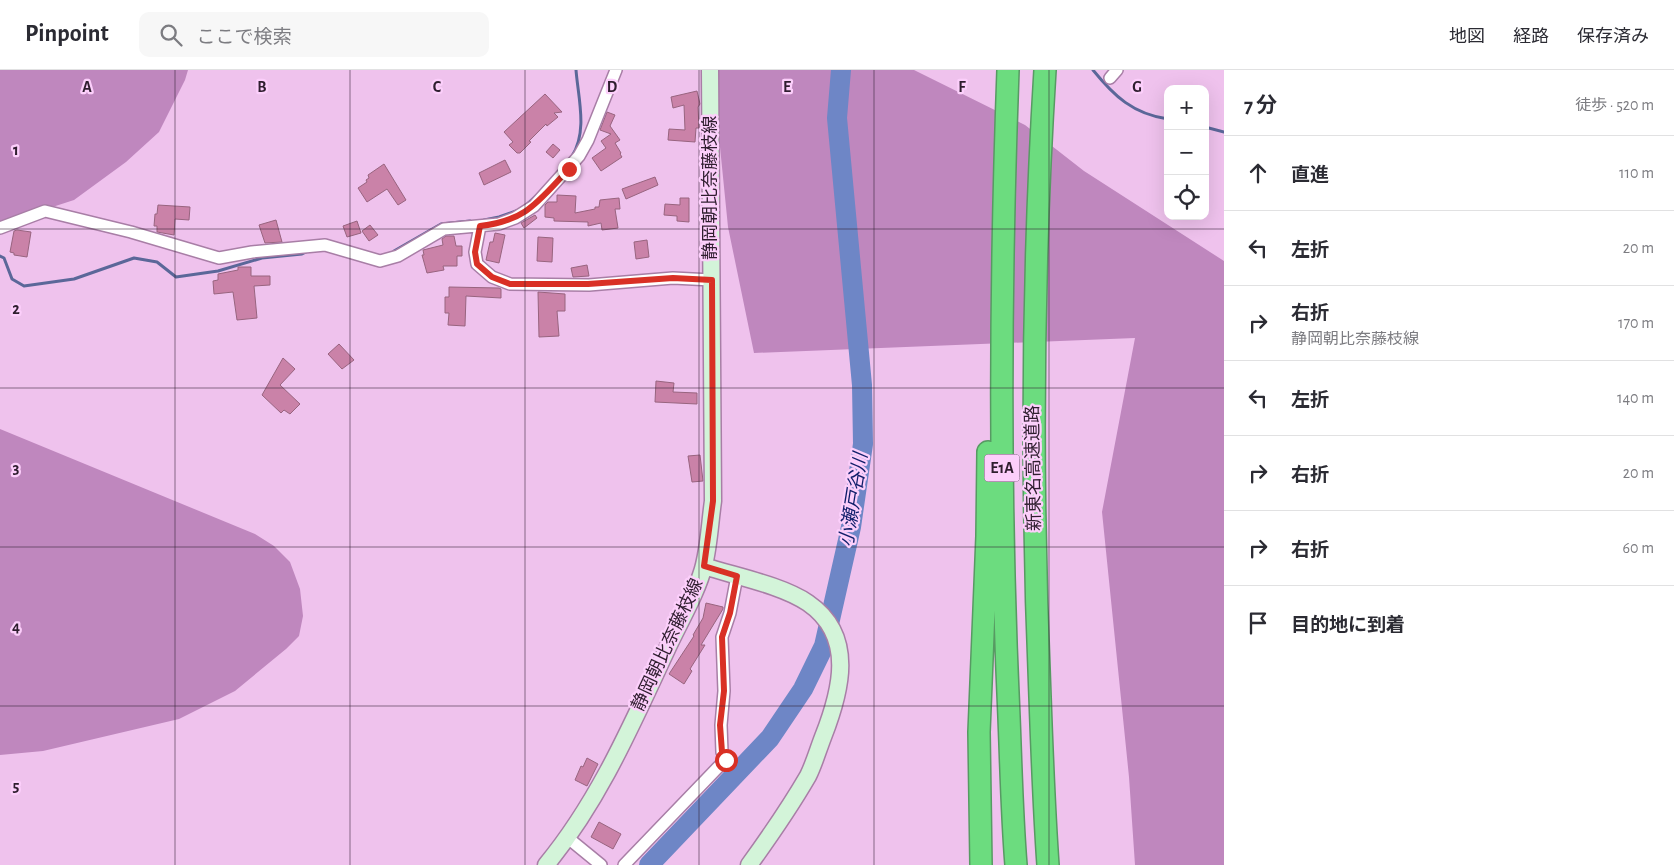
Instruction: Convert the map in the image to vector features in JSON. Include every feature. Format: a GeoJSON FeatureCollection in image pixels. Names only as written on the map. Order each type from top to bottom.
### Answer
{"type":"FeatureCollection","features":[{"type":"Feature","properties":{"kind":"highway","name":"新東名高速道路"},"geometry":{"type":"LineString","coordinates":[[1008,70],[1004,178],[1002,405],[1004,610],[1016,865]]}},
{"type":"Feature","properties":{"kind":"highway","name":"新東名高速道路"},"geometry":{"type":"LineString","coordinates":[[1045,70],[1038,186],[1033,414],[1036,597],[1048,865]]}},
{"type":"Feature","properties":{"kind":"highway"},"geometry":{"type":"LineString","coordinates":[[981,865],[979,732],[987,536],[989,390],[1004,178]]}},
{"type":"Feature","properties":{"kind":"highway"},"geometry":{"type":"LineString","coordinates":[[974,865],[976,822],[980,792]]}},
{"type":"Feature","properties":{"kind":"main road","name":"静岡朝比奈藤枝線"},"geometry":{"type":"LineString","coordinates":[[546,865],[568,838],[602,784],[638,713],[704,566],[713,501],[710,70]]}},
{"type":"Feature","properties":{"kind":"main road"},"geometry":{"type":"LineString","coordinates":[[704,566],[791,593],[814,608],[826,619],[834,631],[840,658],[840,683],[834,709],[809,774],[776,828],[749,865]]}},
{"type":"Feature","properties":{"kind":"street"},"geometry":{"type":"LineString","coordinates":[[0,228],[45,211],[131,232],[219,258],[252,252],[325,244],[380,261],[398,256],[444,229],[499,224],[514,218],[534,206],[580,156],[616,70]]}},
{"type":"Feature","properties":{"kind":"street"},"geometry":{"type":"LineString","coordinates":[[480,226],[475,252],[477,264],[492,277],[510,284],[588,284],[673,278],[712,280]]}},
{"type":"Feature","properties":{"kind":"street"},"geometry":{"type":"LineString","coordinates":[[624,865],[726,760],[722,752],[720,725],[724,691],[722,637],[730,613],[737,576]]}},
{"type":"Feature","properties":{"kind":"street"},"geometry":{"type":"LineString","coordinates":[[568,838],[602,865]]}},
{"type":"Feature","properties":{"kind":"shaded area"},"geometry":{"type":"Polygon","coordinates":[[[0,70],[188,70],[185,80],[159,132],[126,162],[74,200],[0,224],[0,70]]]}},
{"type":"Feature","properties":{"kind":"shaded area"},"geometry":{"type":"Polygon","coordinates":[[[717,70],[914,70],[1025,125],[1084,171],[1224,261],[1224,865],[1135,865],[1129,777],[1102,512],[1135,338],[754,353],[728,227],[715,97],[717,70]]]}},
{"type":"Feature","properties":{"kind":"shaded area"},"geometry":{"type":"Polygon","coordinates":[[[0,429],[255,534],[274,546],[290,562],[300,589],[303,616],[299,636],[235,691],[179,719],[43,751],[0,755],[0,429]]]}},
{"type":"Feature","properties":{"kind":"building"},"geometry":{"type":"Polygon","coordinates":[[[697,91],[700,104],[698,107],[699,128],[696,128],[695,142],[668,140],[669,129],[685,130],[684,105],[673,108],[671,97],[697,91]]]}},
{"type":"Feature","properties":{"kind":"building"},"geometry":{"type":"Polygon","coordinates":[[[545,94],[562,112],[554,113],[558,117],[547,126],[546,124],[520,153],[517,153],[509,145],[513,142],[504,132],[545,94]]]}},
{"type":"Feature","properties":{"kind":"building"},"geometry":{"type":"Polygon","coordinates":[[[607,112],[615,115],[610,126],[620,140],[615,143],[622,157],[601,171],[592,158],[606,148],[601,141],[611,134],[600,130],[607,112]]]}},
{"type":"Feature","properties":{"kind":"building"},"geometry":{"type":"Polygon","coordinates":[[[553,144],[560,150],[553,158],[546,152],[553,144]]]}},
{"type":"Feature","properties":{"kind":"building"},"geometry":{"type":"Polygon","coordinates":[[[505,160],[511,172],[484,185],[479,173],[505,160]]]}},
{"type":"Feature","properties":{"kind":"building"},"geometry":{"type":"Polygon","coordinates":[[[384,164],[406,200],[398,205],[387,189],[367,202],[358,188],[367,182],[368,175],[384,164]]]}},
{"type":"Feature","properties":{"kind":"building"},"geometry":{"type":"Polygon","coordinates":[[[655,177],[658,185],[626,199],[622,189],[655,177]]]}},
{"type":"Feature","properties":{"kind":"building"},"geometry":{"type":"Polygon","coordinates":[[[557,195],[576,196],[575,213],[599,207],[600,200],[619,198],[620,209],[615,209],[618,228],[602,230],[601,223],[588,226],[588,222],[554,221],[554,218],[545,217],[545,205],[548,202],[557,202],[557,195]]]}},
{"type":"Feature","properties":{"kind":"building"},"geometry":{"type":"Polygon","coordinates":[[[680,198],[689,198],[689,222],[677,221],[677,216],[664,215],[665,204],[680,205],[680,198]]]}},
{"type":"Feature","properties":{"kind":"building"},"geometry":{"type":"Polygon","coordinates":[[[158,205],[190,207],[189,220],[175,219],[174,235],[157,232],[157,226],[154,226],[158,205]]]}},
{"type":"Feature","properties":{"kind":"building"},"geometry":{"type":"Polygon","coordinates":[[[535,215],[537,218],[524,228],[521,223],[535,215]]]}},
{"type":"Feature","properties":{"kind":"building"},"geometry":{"type":"Polygon","coordinates":[[[276,220],[282,242],[265,243],[259,225],[276,220]]]}},
{"type":"Feature","properties":{"kind":"building"},"geometry":{"type":"Polygon","coordinates":[[[357,221],[361,233],[347,237],[343,226],[357,221]]]}},
{"type":"Feature","properties":{"kind":"building"},"geometry":{"type":"Polygon","coordinates":[[[370,225],[378,235],[369,241],[362,231],[370,225]]]}},
{"type":"Feature","properties":{"kind":"building"},"geometry":{"type":"Polygon","coordinates":[[[14,231],[31,232],[27,257],[14,255],[14,253],[10,252],[14,231]]]}},
{"type":"Feature","properties":{"kind":"building"},"geometry":{"type":"Polygon","coordinates":[[[495,233],[505,235],[499,263],[486,260],[490,242],[493,242],[495,233]]]}},
{"type":"Feature","properties":{"kind":"building"},"geometry":{"type":"Polygon","coordinates":[[[446,236],[454,236],[456,246],[462,246],[462,256],[457,256],[457,266],[443,266],[444,270],[427,273],[422,255],[424,255],[423,250],[443,245],[442,239],[446,236]]]}},
{"type":"Feature","properties":{"kind":"building"},"geometry":{"type":"Polygon","coordinates":[[[538,237],[553,238],[552,262],[537,261],[538,237]]]}},
{"type":"Feature","properties":{"kind":"building"},"geometry":{"type":"Polygon","coordinates":[[[647,240],[649,257],[636,259],[634,242],[647,240]]]}},
{"type":"Feature","properties":{"kind":"building"},"geometry":{"type":"Polygon","coordinates":[[[587,265],[589,276],[573,277],[571,268],[587,265]]]}},
{"type":"Feature","properties":{"kind":"building"},"geometry":{"type":"Polygon","coordinates":[[[238,267],[251,267],[251,276],[270,276],[270,285],[254,286],[257,318],[237,320],[233,292],[214,294],[213,281],[218,280],[218,274],[238,270],[238,267]]]}},
{"type":"Feature","properties":{"kind":"building"},"geometry":{"type":"Polygon","coordinates":[[[449,287],[499,288],[501,289],[501,298],[466,296],[465,326],[448,325],[449,313],[445,313],[445,297],[449,297],[449,287]]]}},
{"type":"Feature","properties":{"kind":"building"},"geometry":{"type":"Polygon","coordinates":[[[538,292],[565,294],[565,311],[557,311],[559,336],[539,337],[538,292]]]}},
{"type":"Feature","properties":{"kind":"building"},"geometry":{"type":"Polygon","coordinates":[[[339,344],[354,360],[342,369],[328,354],[339,344]]]}},
{"type":"Feature","properties":{"kind":"building"},"geometry":{"type":"Polygon","coordinates":[[[283,358],[295,369],[280,385],[300,404],[290,414],[284,410],[281,413],[262,395],[283,358]]]}},
{"type":"Feature","properties":{"kind":"building"},"geometry":{"type":"Polygon","coordinates":[[[656,381],[674,383],[673,392],[697,393],[697,404],[655,402],[656,381]]]}},
{"type":"Feature","properties":{"kind":"building"},"geometry":{"type":"Polygon","coordinates":[[[700,455],[703,481],[692,482],[688,456],[700,455]]]}},
{"type":"Feature","properties":{"kind":"building"},"geometry":{"type":"Polygon","coordinates":[[[706,603],[723,607],[723,609],[701,645],[705,645],[690,669],[692,671],[684,684],[669,674],[694,636],[703,618],[706,603]]]}},
{"type":"Feature","properties":{"kind":"building"},"geometry":{"type":"Polygon","coordinates":[[[587,758],[598,764],[587,786],[575,780],[587,758]]]}},
{"type":"Feature","properties":{"kind":"building"},"geometry":{"type":"Polygon","coordinates":[[[599,822],[621,834],[613,849],[591,837],[599,822]]]}},
{"type":"Feature","properties":{"kind":"waterway"},"geometry":{"type":"LineString","coordinates":[[572,156],[580,136],[581,125],[576,70]]}},
{"type":"Feature","properties":{"kind":"waterway","name":"小瀬戸谷川"},"geometry":{"type":"LineString","coordinates":[[649,865],[770,738],[803,689],[824,646],[851,527],[863,444],[862,385],[837,118],[841,70]]}},
{"type":"Feature","properties":{"kind":"waterway"},"geometry":{"type":"LineString","coordinates":[[1093,70],[1125,102],[1144,113],[1164,118]]}},
{"type":"Feature","properties":{"kind":"waterway"},"geometry":{"type":"LineString","coordinates":[[1209,128],[1224,132]]}},
{"type":"Feature","properties":{"kind":"waterway"},"geometry":{"type":"LineString","coordinates":[[526,205],[538,194]]}},
{"type":"Feature","properties":{"kind":"waterway"},"geometry":{"type":"LineString","coordinates":[[484,220],[516,211]]}},
{"type":"Feature","properties":{"kind":"waterway"},"geometry":{"type":"LineString","coordinates":[[394,251],[441,224],[470,221]]}},
{"type":"Feature","properties":{"kind":"waterway"},"geometry":{"type":"LineString","coordinates":[[0,256],[4,258],[12,279],[24,286],[74,279],[134,258],[157,262],[176,277],[218,271],[262,258],[302,254],[308,251]]}},
{"type":"Feature","properties":{"kind":"route"},"geometry":{"type":"LineString","coordinates":[[569,169],[534,206],[514,218],[499,224],[480,226],[475,252],[477,264],[492,277],[510,284],[588,284],[673,278],[712,280],[713,501],[704,566],[737,576],[730,613],[722,637],[724,691],[720,725],[722,752],[726,760]]}}]}
